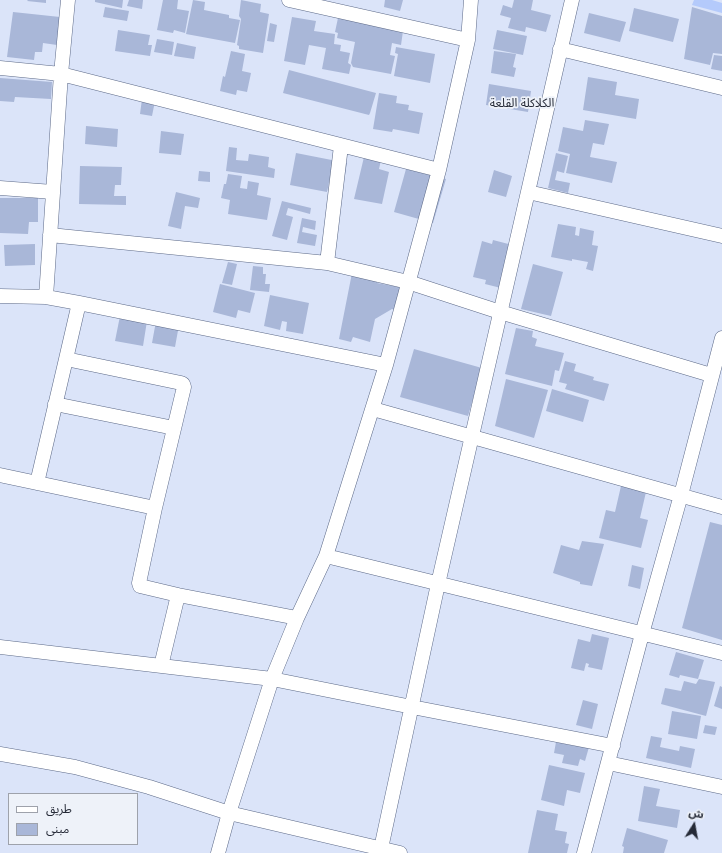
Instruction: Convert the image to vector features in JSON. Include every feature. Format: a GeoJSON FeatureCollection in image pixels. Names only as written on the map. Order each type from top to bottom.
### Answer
{"type":"FeatureCollection","features":[{"type":"Feature","properties":{"kind":"street"},"geometry":{"type":"LineString","coordinates":[[46,297],[61,74],[68,0]]}},
{"type":"Feature","properties":{"kind":"street"},"geometry":{"type":"LineString","coordinates":[[289,0],[468,40]]}},
{"type":"Feature","properties":{"kind":"street"},"geometry":{"type":"LineString","coordinates":[[218,853],[229,813],[272,679],[297,618],[326,556],[373,409],[439,170],[468,40],[471,0]]}},
{"type":"Feature","properties":{"kind":"street"},"geometry":{"type":"LineString","coordinates":[[381,851],[438,584],[572,0]]}},
{"type":"Feature","properties":{"kind":"street"},"geometry":{"type":"LineString","coordinates":[[560,49],[722,88]]}},
{"type":"Feature","properties":{"kind":"street"},"geometry":{"type":"LineString","coordinates":[[0,68],[61,74],[439,170]]}},
{"type":"Feature","properties":{"kind":"street"},"geometry":{"type":"LineString","coordinates":[[327,263],[341,146]]}},
{"type":"Feature","properties":{"kind":"street"},"geometry":{"type":"LineString","coordinates":[[0,188],[54,192]]}},
{"type":"Feature","properties":{"kind":"street"},"geometry":{"type":"LineString","coordinates":[[528,192],[722,236]]}},
{"type":"Feature","properties":{"kind":"street"},"geometry":{"type":"LineString","coordinates":[[50,235],[327,263],[408,282],[500,312],[711,375]]}},
{"type":"Feature","properties":{"kind":"street"},"geometry":{"type":"LineString","coordinates":[[0,296],[46,297],[386,365]]}},
{"type":"Feature","properties":{"kind":"street"},"geometry":{"type":"LineString","coordinates":[[37,483],[79,303]]}},
{"type":"Feature","properties":{"kind":"street"},"geometry":{"type":"LineString","coordinates":[[584,853],[642,634],[681,496],[711,375],[719,361],[722,338]]}},
{"type":"Feature","properties":{"kind":"street"},"geometry":{"type":"LineString","coordinates":[[66,359],[184,384],[155,508],[139,585],[178,595],[297,618]]}},
{"type":"Feature","properties":{"kind":"street"},"geometry":{"type":"LineString","coordinates":[[55,404],[174,428]]}},
{"type":"Feature","properties":{"kind":"street"},"geometry":{"type":"LineString","coordinates":[[373,409],[722,507]]}},
{"type":"Feature","properties":{"kind":"street"},"geometry":{"type":"LineString","coordinates":[[0,475],[155,508]]}},
{"type":"Feature","properties":{"kind":"street"},"geometry":{"type":"LineString","coordinates":[[326,556],[722,653]]}},
{"type":"Feature","properties":{"kind":"street"},"geometry":{"type":"LineString","coordinates":[[161,666],[178,595]]}},
{"type":"Feature","properties":{"kind":"street"},"geometry":{"type":"LineString","coordinates":[[0,647],[272,679],[613,746]]}},
{"type":"Feature","properties":{"kind":"street"},"geometry":{"type":"LineString","coordinates":[[0,754],[75,767],[149,787],[229,813],[381,851],[400,853]]}},
{"type":"Feature","properties":{"kind":"street"},"geometry":{"type":"LineString","coordinates":[[608,763],[722,788]]}},
{"type":"Feature","properties":{"kind":"shaded area"},"geometry":{"type":"Polygon","coordinates":[[[694,0],[712,0],[722,3],[722,13],[692,5],[694,0]]]}},
{"type":"Feature","properties":{"kind":"building"},"geometry":{"type":"Polygon","coordinates":[[[46,0],[46,3],[27,1],[46,0]]]}},
{"type":"Feature","properties":{"kind":"building"},"geometry":{"type":"Polygon","coordinates":[[[95,0],[123,0],[122,8],[95,2],[95,0]]]}},
{"type":"Feature","properties":{"kind":"building"},"geometry":{"type":"Polygon","coordinates":[[[129,0],[143,0],[142,9],[127,6],[129,0]]]}},
{"type":"Feature","properties":{"kind":"building"},"geometry":{"type":"Polygon","coordinates":[[[163,0],[178,0],[177,9],[189,11],[185,33],[174,30],[173,33],[157,30],[163,0]]]}},
{"type":"Feature","properties":{"kind":"building"},"geometry":{"type":"Polygon","coordinates":[[[193,0],[205,2],[204,10],[229,15],[229,18],[240,20],[235,43],[186,34],[193,0]]]}},
{"type":"Feature","properties":{"kind":"building"},"geometry":{"type":"Polygon","coordinates":[[[241,0],[261,4],[260,12],[269,14],[263,53],[239,49],[239,46],[237,45],[241,19],[239,16],[241,0]]]}},
{"type":"Feature","properties":{"kind":"building"},"geometry":{"type":"Polygon","coordinates":[[[385,0],[403,0],[400,11],[384,7],[385,0]]]}},
{"type":"Feature","properties":{"kind":"building"},"geometry":{"type":"Polygon","coordinates":[[[514,0],[533,0],[531,10],[551,15],[546,32],[526,27],[525,32],[508,28],[511,18],[500,15],[503,5],[512,8],[514,0]]]}},
{"type":"Feature","properties":{"kind":"building"},"geometry":{"type":"Polygon","coordinates":[[[105,7],[129,11],[127,21],[103,17],[105,7]]]}},
{"type":"Feature","properties":{"kind":"building"},"geometry":{"type":"Polygon","coordinates":[[[692,7],[722,16],[722,54],[713,53],[710,65],[684,59],[692,7]]]}},
{"type":"Feature","properties":{"kind":"building"},"geometry":{"type":"Polygon","coordinates":[[[634,8],[679,19],[673,42],[629,31],[634,8]]]}},
{"type":"Feature","properties":{"kind":"building"},"geometry":{"type":"Polygon","coordinates":[[[13,12],[60,17],[57,45],[43,43],[42,52],[35,52],[34,60],[7,57],[13,12]]]}},
{"type":"Feature","properties":{"kind":"building"},"geometry":{"type":"Polygon","coordinates":[[[589,13],[626,22],[620,42],[584,33],[589,13]]]}},
{"type":"Feature","properties":{"kind":"building"},"geometry":{"type":"Polygon","coordinates":[[[292,17],[316,21],[314,31],[335,34],[334,44],[341,45],[340,51],[350,53],[348,63],[351,65],[349,74],[322,69],[326,48],[309,45],[305,65],[284,61],[292,17]]]}},
{"type":"Feature","properties":{"kind":"building"},"geometry":{"type":"Polygon","coordinates":[[[338,18],[403,31],[401,45],[392,43],[390,55],[395,56],[391,74],[353,67],[351,63],[355,42],[337,38],[338,33],[335,32],[338,18]]]}},
{"type":"Feature","properties":{"kind":"building"},"geometry":{"type":"Polygon","coordinates":[[[270,23],[277,25],[274,42],[267,41],[270,23]]]}},
{"type":"Feature","properties":{"kind":"building"},"geometry":{"type":"Polygon","coordinates":[[[118,30],[150,35],[148,45],[152,45],[150,56],[115,51],[118,30]]]}},
{"type":"Feature","properties":{"kind":"building"},"geometry":{"type":"Polygon","coordinates":[[[497,30],[527,36],[523,55],[493,49],[497,30]]]}},
{"type":"Feature","properties":{"kind":"building"},"geometry":{"type":"Polygon","coordinates":[[[157,39],[174,42],[172,55],[154,52],[157,39]]]}},
{"type":"Feature","properties":{"kind":"building"},"geometry":{"type":"Polygon","coordinates":[[[177,43],[196,47],[194,59],[174,56],[177,43]]]}},
{"type":"Feature","properties":{"kind":"building"},"geometry":{"type":"Polygon","coordinates":[[[396,47],[435,54],[430,83],[394,76],[398,54],[395,53],[396,47]]]}},
{"type":"Feature","properties":{"kind":"building"},"geometry":{"type":"Polygon","coordinates":[[[231,51],[245,54],[242,71],[251,73],[247,92],[237,90],[236,95],[220,91],[231,51]]]}},
{"type":"Feature","properties":{"kind":"building"},"geometry":{"type":"Polygon","coordinates":[[[494,51],[516,54],[513,67],[516,68],[514,77],[491,73],[494,51]]]}},
{"type":"Feature","properties":{"kind":"building"},"geometry":{"type":"Polygon","coordinates":[[[714,55],[722,56],[722,71],[711,69],[714,55]]]}},
{"type":"Feature","properties":{"kind":"building"},"geometry":{"type":"Polygon","coordinates":[[[289,70],[376,93],[369,115],[283,93],[289,70]]]}},
{"type":"Feature","properties":{"kind":"building"},"geometry":{"type":"Polygon","coordinates":[[[588,77],[617,82],[615,95],[639,99],[636,119],[583,110],[588,77]]]}},
{"type":"Feature","properties":{"kind":"building"},"geometry":{"type":"Polygon","coordinates":[[[0,78],[52,82],[51,99],[15,97],[14,102],[0,101],[0,78]]]}},
{"type":"Feature","properties":{"kind":"building"},"geometry":{"type":"Polygon","coordinates":[[[489,84],[531,91],[528,112],[486,105],[489,84]]]}},
{"type":"Feature","properties":{"kind":"building"},"geometry":{"type":"Polygon","coordinates":[[[379,93],[397,96],[396,103],[409,105],[408,110],[423,113],[419,134],[393,129],[392,132],[373,129],[379,93]]]}},
{"type":"Feature","properties":{"kind":"building"},"geometry":{"type":"Polygon","coordinates":[[[142,99],[155,101],[152,116],[140,114],[142,99]]]}},
{"type":"Feature","properties":{"kind":"building"},"geometry":{"type":"Polygon","coordinates":[[[585,120],[609,124],[604,145],[593,143],[590,157],[617,162],[612,183],[566,173],[570,154],[558,151],[563,127],[583,131],[585,120]]]}},
{"type":"Feature","properties":{"kind":"building"},"geometry":{"type":"Polygon","coordinates":[[[86,126],[118,129],[117,147],[85,144],[86,126]]]}},
{"type":"Feature","properties":{"kind":"building"},"geometry":{"type":"Polygon","coordinates":[[[161,131],[184,134],[181,155],[159,153],[161,131]]]}},
{"type":"Feature","properties":{"kind":"building"},"geometry":{"type":"Polygon","coordinates":[[[229,147],[237,148],[236,160],[248,161],[249,154],[269,157],[268,167],[275,169],[274,178],[226,171],[229,147]]]}},
{"type":"Feature","properties":{"kind":"building"},"geometry":{"type":"Polygon","coordinates":[[[296,153],[347,163],[345,175],[331,173],[327,192],[290,185],[296,153]]]}},
{"type":"Feature","properties":{"kind":"building"},"geometry":{"type":"Polygon","coordinates":[[[556,153],[568,156],[564,173],[557,171],[555,180],[570,183],[568,193],[548,188],[556,153]]]}},
{"type":"Feature","properties":{"kind":"building"},"geometry":{"type":"Polygon","coordinates":[[[364,157],[381,160],[379,169],[389,172],[382,204],[354,199],[364,157]]]}},
{"type":"Feature","properties":{"kind":"building"},"geometry":{"type":"Polygon","coordinates":[[[80,166],[122,167],[121,185],[115,185],[114,196],[126,196],[126,205],[79,204],[80,166]]]}},
{"type":"Feature","properties":{"kind":"building"},"geometry":{"type":"Polygon","coordinates":[[[406,169],[446,179],[433,223],[394,212],[406,169]]]}},
{"type":"Feature","properties":{"kind":"building"},"geometry":{"type":"Polygon","coordinates":[[[494,170],[512,176],[506,197],[488,192],[494,170]]]}},
{"type":"Feature","properties":{"kind":"building"},"geometry":{"type":"Polygon","coordinates":[[[199,171],[210,172],[210,182],[198,181],[199,171]]]}},
{"type":"Feature","properties":{"kind":"building"},"geometry":{"type":"Polygon","coordinates":[[[228,174],[242,176],[240,188],[247,189],[248,181],[259,183],[257,195],[271,198],[267,220],[228,214],[230,200],[221,198],[228,174]]]}},
{"type":"Feature","properties":{"kind":"building"},"geometry":{"type":"Polygon","coordinates":[[[176,192],[200,198],[198,208],[185,206],[181,229],[168,226],[176,192]]]}},
{"type":"Feature","properties":{"kind":"building"},"geometry":{"type":"Polygon","coordinates":[[[0,198],[38,198],[38,222],[29,222],[28,234],[0,233],[0,198]]]}},
{"type":"Feature","properties":{"kind":"building"},"geometry":{"type":"Polygon","coordinates":[[[282,201],[311,208],[310,214],[288,208],[286,215],[293,217],[287,240],[272,236],[282,201]]]}},
{"type":"Feature","properties":{"kind":"building"},"geometry":{"type":"Polygon","coordinates":[[[302,218],[316,221],[315,230],[303,227],[302,232],[317,235],[315,246],[297,243],[302,218]]]}},
{"type":"Feature","properties":{"kind":"building"},"geometry":{"type":"Polygon","coordinates":[[[558,224],[576,227],[575,235],[579,236],[580,228],[594,231],[592,245],[598,246],[593,271],[586,269],[588,262],[551,257],[558,224]]]}},
{"type":"Feature","properties":{"kind":"building"},"geometry":{"type":"Polygon","coordinates":[[[493,240],[520,247],[509,290],[485,284],[486,280],[473,277],[482,241],[492,244],[493,240]]]}},
{"type":"Feature","properties":{"kind":"building"},"geometry":{"type":"Polygon","coordinates":[[[35,244],[35,265],[5,266],[4,245],[35,244]]]}},
{"type":"Feature","properties":{"kind":"building"},"geometry":{"type":"Polygon","coordinates":[[[228,262],[237,264],[232,285],[222,283],[228,262]]]}},
{"type":"Feature","properties":{"kind":"building"},"geometry":{"type":"Polygon","coordinates":[[[533,264],[563,272],[551,316],[521,309],[533,264]]]}},
{"type":"Feature","properties":{"kind":"building"},"geometry":{"type":"Polygon","coordinates":[[[253,266],[263,267],[263,274],[266,274],[265,284],[270,284],[269,292],[250,290],[253,266]]]}},
{"type":"Feature","properties":{"kind":"building"},"geometry":{"type":"Polygon","coordinates":[[[352,273],[378,278],[377,283],[409,289],[404,312],[392,309],[375,319],[370,342],[353,337],[351,342],[339,339],[352,273]]]}},
{"type":"Feature","properties":{"kind":"building"},"geometry":{"type":"Polygon","coordinates":[[[220,284],[255,293],[250,313],[238,310],[236,318],[213,312],[220,284]]]}},
{"type":"Feature","properties":{"kind":"building"},"geometry":{"type":"Polygon","coordinates":[[[270,295],[309,303],[303,334],[286,331],[287,322],[282,321],[280,330],[264,326],[270,295]]]}},
{"type":"Feature","properties":{"kind":"building"},"geometry":{"type":"Polygon","coordinates":[[[120,316],[147,321],[143,346],[115,341],[120,316]]]}},
{"type":"Feature","properties":{"kind":"building"},"geometry":{"type":"Polygon","coordinates":[[[156,321],[179,325],[175,347],[152,343],[156,321]]]}},
{"type":"Feature","properties":{"kind":"building"},"geometry":{"type":"Polygon","coordinates":[[[516,328],[533,331],[532,337],[537,339],[535,346],[564,353],[559,371],[555,370],[552,386],[505,374],[516,328]]]}},
{"type":"Feature","properties":{"kind":"building"},"geometry":{"type":"Polygon","coordinates":[[[414,349],[482,368],[468,416],[400,397],[414,349]]]}},
{"type":"Feature","properties":{"kind":"building"},"geometry":{"type":"Polygon","coordinates":[[[565,361],[576,364],[574,371],[594,377],[593,380],[609,384],[604,401],[565,389],[567,384],[559,382],[565,361]]]}},
{"type":"Feature","properties":{"kind":"building"},"geometry":{"type":"Polygon","coordinates":[[[506,379],[548,390],[534,438],[495,426],[506,379]]]}},
{"type":"Feature","properties":{"kind":"building"},"geometry":{"type":"Polygon","coordinates":[[[552,389],[589,400],[583,422],[546,411],[552,389]]]}},
{"type":"Feature","properties":{"kind":"building"},"geometry":{"type":"Polygon","coordinates":[[[621,486],[646,492],[640,518],[648,520],[641,548],[599,538],[606,510],[615,512],[621,486]]]}},
{"type":"Feature","properties":{"kind":"building"},"geometry":{"type":"Polygon","coordinates":[[[710,522],[722,525],[722,640],[682,628],[710,522]]]}},
{"type":"Feature","properties":{"kind":"building"},"geometry":{"type":"Polygon","coordinates":[[[582,541],[604,544],[592,586],[580,584],[580,582],[553,573],[561,545],[579,550],[582,541]]]}},
{"type":"Feature","properties":{"kind":"building"},"geometry":{"type":"Polygon","coordinates":[[[632,565],[644,568],[640,589],[628,586],[632,565]]]}},
{"type":"Feature","properties":{"kind":"building"},"geometry":{"type":"Polygon","coordinates":[[[592,634],[609,638],[602,670],[588,667],[589,664],[586,663],[584,671],[571,668],[578,639],[590,642],[592,634]]]}},
{"type":"Feature","properties":{"kind":"building"},"geometry":{"type":"Polygon","coordinates":[[[676,652],[704,660],[698,679],[680,675],[679,678],[669,675],[676,652]]]}},
{"type":"Feature","properties":{"kind":"building"},"geometry":{"type":"Polygon","coordinates":[[[699,679],[715,682],[706,716],[661,704],[665,688],[681,691],[684,681],[696,684],[699,679]]]}},
{"type":"Feature","properties":{"kind":"building"},"geometry":{"type":"Polygon","coordinates":[[[720,686],[722,687],[722,709],[714,706],[720,686]]]}},
{"type":"Feature","properties":{"kind":"building"},"geometry":{"type":"Polygon","coordinates":[[[583,700],[598,704],[592,729],[576,725],[583,700]]]}},
{"type":"Feature","properties":{"kind":"building"},"geometry":{"type":"Polygon","coordinates":[[[672,711],[701,716],[697,739],[668,734],[672,711]]]}},
{"type":"Feature","properties":{"kind":"building"},"geometry":{"type":"Polygon","coordinates":[[[705,725],[717,727],[715,735],[703,733],[705,725]]]}},
{"type":"Feature","properties":{"kind":"building"},"geometry":{"type":"Polygon","coordinates":[[[651,736],[662,738],[660,747],[679,751],[680,746],[695,749],[691,768],[646,758],[651,736]]]}},
{"type":"Feature","properties":{"kind":"building"},"geometry":{"type":"Polygon","coordinates":[[[556,742],[575,746],[575,743],[589,747],[585,761],[580,759],[578,766],[562,763],[564,755],[554,753],[556,742]]]}},
{"type":"Feature","properties":{"kind":"building"},"geometry":{"type":"Polygon","coordinates":[[[549,765],[585,773],[580,793],[567,790],[564,806],[541,800],[549,765]]]}},
{"type":"Feature","properties":{"kind":"building"},"geometry":{"type":"Polygon","coordinates":[[[644,786],[660,789],[656,806],[680,810],[677,828],[638,821],[644,786]]]}},
{"type":"Feature","properties":{"kind":"building"},"geometry":{"type":"Polygon","coordinates":[[[537,810],[558,814],[555,830],[567,832],[565,843],[569,844],[567,853],[528,853],[537,810]]]}},
{"type":"Feature","properties":{"kind":"building"},"geometry":{"type":"Polygon","coordinates":[[[627,828],[668,840],[664,853],[623,853],[624,847],[622,846],[627,828]]]}},
{"type":"Feature","properties":{"kind":"district","name":"الكلاكلة القلعة"},"geometry":{"type":"Point","coordinates":[522,103]}}]}
